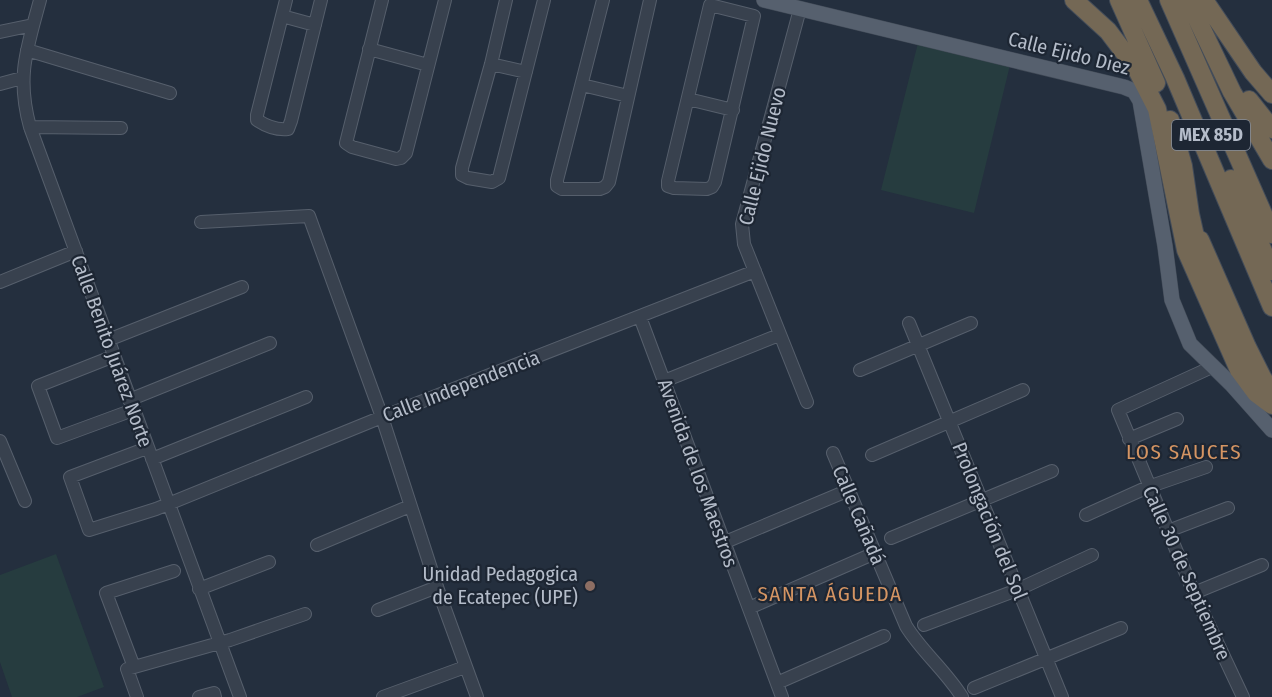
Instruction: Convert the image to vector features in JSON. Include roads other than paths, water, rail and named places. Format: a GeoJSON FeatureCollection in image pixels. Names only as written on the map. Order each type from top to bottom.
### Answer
{"type":"FeatureCollection","features":[{"type":"Feature","properties":{"kind":"highway"},"geometry":{"type":"LineString","coordinates":[[1074,0],[1108,31],[1136,68],[1156,109],[1186,250],[1239,370],[1256,393],[1272,405]]}},
{"type":"Feature","properties":{"kind":"highway"},"geometry":{"type":"LineString","coordinates":[[1119,0],[1156,82],[1171,124],[1183,166],[1193,228],[1203,267],[1254,381],[1272,399]]}},
{"type":"Feature","properties":{"kind":"highway"},"geometry":{"type":"LineString","coordinates":[[1138,0],[1175,78],[1272,307]]}},
{"type":"Feature","properties":{"kind":"highway","name":"MEX 85D"},"geometry":{"type":"LineString","coordinates":[[1150,0],[1272,271]]}},
{"type":"Feature","properties":{"kind":"highway","name":"MEX 85D"},"geometry":{"type":"LineString","coordinates":[[1169,0],[1272,234]]}},
{"type":"Feature","properties":{"kind":"highway"},"geometry":{"type":"LineString","coordinates":[[1188,0],[1233,92],[1272,160]]}},
{"type":"Feature","properties":{"kind":"highway"},"geometry":{"type":"LineString","coordinates":[[1199,0],[1241,88],[1272,129]]}},
{"type":"Feature","properties":{"kind":"highway"},"geometry":{"type":"LineString","coordinates":[[1204,0],[1253,72],[1272,94]]}},
{"type":"Feature","properties":{"kind":"highway"},"geometry":{"type":"LineString","coordinates":[[1193,228],[1202,243],[1255,364],[1272,393]]}},
{"type":"Feature","properties":{"kind":"main road","name":"Calle Ejido Diez"},"geometry":{"type":"LineString","coordinates":[[764,0],[1134,91],[1140,101],[1172,300],[1190,344],[1232,385],[1272,430]]}},
{"type":"Feature","properties":{"kind":"street","name":"Calle Benito Juárez Norte"},"geometry":{"type":"LineString","coordinates":[[40,0],[22,78],[23,102],[30,127],[240,697]]}},
{"type":"Feature","properties":{"kind":"street"},"geometry":{"type":"LineString","coordinates":[[286,0],[257,115],[257,120],[262,123],[283,129],[288,129],[291,122],[321,0]]}},
{"type":"Feature","properties":{"kind":"street"},"geometry":{"type":"LineString","coordinates":[[382,0],[346,143],[352,147],[396,159],[406,153],[445,0]]}},
{"type":"Feature","properties":{"kind":"street"},"geometry":{"type":"LineString","coordinates":[[506,0],[462,168],[462,175],[468,178],[492,182],[499,178],[544,0]]}},
{"type":"Feature","properties":{"kind":"street"},"geometry":{"type":"LineString","coordinates":[[603,0],[557,180],[557,186],[562,189],[600,189],[609,182],[650,0]]}},
{"type":"Feature","properties":{"kind":"street"},"geometry":{"type":"LineString","coordinates":[[710,5],[732,5],[754,16],[715,182],[707,189],[668,186],[710,5]]}},
{"type":"Feature","properties":{"kind":"street","name":"Calle Ejido Nuevo"},"geometry":{"type":"LineString","coordinates":[[800,9],[742,224],[744,244],[807,402]]}},
{"type":"Feature","properties":{"kind":"street"},"geometry":{"type":"LineString","coordinates":[[282,16],[315,25]]}},
{"type":"Feature","properties":{"kind":"street"},"geometry":{"type":"LineString","coordinates":[[0,32],[33,25]]}},
{"type":"Feature","properties":{"kind":"street"},"geometry":{"type":"LineString","coordinates":[[369,49],[428,65]]}},
{"type":"Feature","properties":{"kind":"street"},"geometry":{"type":"LineString","coordinates":[[27,50],[170,93]]}},
{"type":"Feature","properties":{"kind":"street"},"geometry":{"type":"LineString","coordinates":[[491,64],[526,72]]}},
{"type":"Feature","properties":{"kind":"street"},"geometry":{"type":"LineString","coordinates":[[0,84],[22,78]]}},
{"type":"Feature","properties":{"kind":"street"},"geometry":{"type":"LineString","coordinates":[[582,85],[628,96]]}},
{"type":"Feature","properties":{"kind":"street"},"geometry":{"type":"LineString","coordinates":[[688,99],[733,110]]}},
{"type":"Feature","properties":{"kind":"street"},"geometry":{"type":"LineString","coordinates":[[30,127],[121,128]]}},
{"type":"Feature","properties":{"kind":"street"},"geometry":{"type":"LineString","coordinates":[[201,222],[309,216],[382,417],[410,506],[477,697]]}},
{"type":"Feature","properties":{"kind":"street"},"geometry":{"type":"LineString","coordinates":[[0,282],[76,251]]}},
{"type":"Feature","properties":{"kind":"street","name":"Calle Independencia"},"geometry":{"type":"LineString","coordinates":[[150,453],[70,477],[89,530],[168,504],[382,417],[756,271]]}},
{"type":"Feature","properties":{"kind":"street"},"geometry":{"type":"LineString","coordinates":[[108,340],[242,287]]}},
{"type":"Feature","properties":{"kind":"street","name":"Avenida de los Maestros"},"geometry":{"type":"LineString","coordinates":[[640,316],[782,697]]}},
{"type":"Feature","properties":{"kind":"street","name":"Prolongación del Sol"},"geometry":{"type":"LineString","coordinates":[[909,322],[1062,697]]}},
{"type":"Feature","properties":{"kind":"street"},"geometry":{"type":"LineString","coordinates":[[860,370],[971,323]]}},
{"type":"Feature","properties":{"kind":"street"},"geometry":{"type":"LineString","coordinates":[[664,381],[779,334]]}},
{"type":"Feature","properties":{"kind":"street"},"geometry":{"type":"LineString","coordinates":[[114,356],[38,386],[57,438],[270,344]]}},
{"type":"Feature","properties":{"kind":"street","name":"Calle 30 de Septiembre"},"geometry":{"type":"LineString","coordinates":[[1212,367],[1118,410],[1128,439],[1194,593],[1243,697]]}},
{"type":"Feature","properties":{"kind":"street"},"geometry":{"type":"LineString","coordinates":[[872,455],[1023,390]]}},
{"type":"Feature","properties":{"kind":"street"},"geometry":{"type":"LineString","coordinates":[[150,453],[306,397]]}},
{"type":"Feature","properties":{"kind":"street"},"geometry":{"type":"LineString","coordinates":[[1128,439],[1177,418]]}},
{"type":"Feature","properties":{"kind":"street"},"geometry":{"type":"LineString","coordinates":[[0,441],[3,459],[25,501]]}},
{"type":"Feature","properties":{"kind":"street","name":"Calle Cañadá"},"geometry":{"type":"LineString","coordinates":[[834,453],[912,636],[938,663],[962,697]]}},
{"type":"Feature","properties":{"kind":"street"},"geometry":{"type":"LineString","coordinates":[[1086,515],[1148,487],[1206,467]]}},
{"type":"Feature","properties":{"kind":"street"},"geometry":{"type":"LineString","coordinates":[[891,538],[1052,471]]}},
{"type":"Feature","properties":{"kind":"street"},"geometry":{"type":"LineString","coordinates":[[723,543],[849,490]]}},
{"type":"Feature","properties":{"kind":"street"},"geometry":{"type":"LineString","coordinates":[[317,545],[410,506]]}},
{"type":"Feature","properties":{"kind":"street"},"geometry":{"type":"LineString","coordinates":[[1168,531],[1228,508]]}},
{"type":"Feature","properties":{"kind":"street"},"geometry":{"type":"LineString","coordinates":[[749,608],[875,553]]}},
{"type":"Feature","properties":{"kind":"street"},"geometry":{"type":"LineString","coordinates":[[924,625],[1017,590],[1092,555]]}},
{"type":"Feature","properties":{"kind":"street"},"geometry":{"type":"LineString","coordinates":[[199,589],[269,562]]}},
{"type":"Feature","properties":{"kind":"street"},"geometry":{"type":"LineString","coordinates":[[1194,593],[1262,565]]}},
{"type":"Feature","properties":{"kind":"street"},"geometry":{"type":"LineString","coordinates":[[134,667],[106,593],[174,570]]}},
{"type":"Feature","properties":{"kind":"street"},"geometry":{"type":"LineString","coordinates":[[378,610],[438,588]]}},
{"type":"Feature","properties":{"kind":"street"},"geometry":{"type":"LineString","coordinates":[[137,697],[127,669],[219,643],[305,614]]}},
{"type":"Feature","properties":{"kind":"street"},"geometry":{"type":"LineString","coordinates":[[974,688],[1121,628]]}},
{"type":"Feature","properties":{"kind":"street"},"geometry":{"type":"LineString","coordinates":[[777,683],[884,636]]}},
{"type":"Feature","properties":{"kind":"street"},"geometry":{"type":"LineString","coordinates":[[383,697],[465,667]]}},
{"type":"Feature","properties":{"kind":"street"},"geometry":{"type":"LineString","coordinates":[[199,697],[214,693],[215,697]]}},
{"type":"Feature","properties":{"kind":"place","name":"Unidad Pedagogica de Ecatepec (UPE)"},"geometry":{"type":"Point","coordinates":[590,586]}},
{"type":"Feature","properties":{"kind":"district","name":"LOS SAUCES"},"geometry":{"type":"Point","coordinates":[1184,452]}},
{"type":"Feature","properties":{"kind":"district","name":"SANTA ÁGUEDA"},"geometry":{"type":"Point","coordinates":[830,594]}}]}
